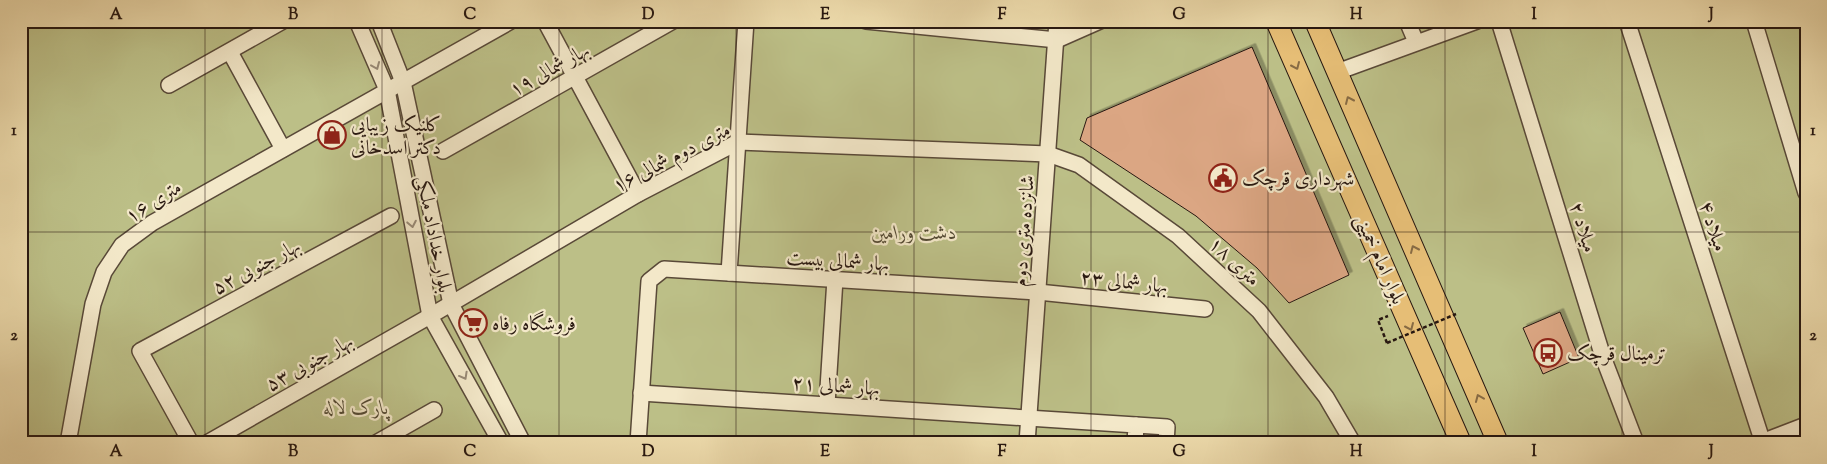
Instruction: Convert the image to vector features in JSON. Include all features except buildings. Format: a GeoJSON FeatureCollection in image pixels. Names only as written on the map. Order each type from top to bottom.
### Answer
{"type":"FeatureCollection","features":[{"type":"Feature","properties":{"kind":"main road","name":"بلوار امام خمینی"},"geometry":{"type":"LineString","coordinates":[[1276,21],[1461,443]]}},
{"type":"Feature","properties":{"kind":"main road","name":"بلوار امام خمینی"},"geometry":{"type":"LineString","coordinates":[[1315,21],[1498,443]]}},
{"type":"Feature","properties":{"kind":"street"},"geometry":{"type":"LineString","coordinates":[[169,85],[283,21]]}},
{"type":"Feature","properties":{"kind":"street","name":"بلوار خداداد ملکی"},"geometry":{"type":"LineString","coordinates":[[357,21],[387,90],[430,316],[501,443]]}},
{"type":"Feature","properties":{"kind":"street","name":"بلوار خداداد ملکی"},"geometry":{"type":"LineString","coordinates":[[379,21],[403,82],[450,304],[523,443]]}},
{"type":"Feature","properties":{"kind":"street","name":"۱۶ متری"},"geometry":{"type":"LineString","coordinates":[[68,443],[93,304],[104,272],[122,246],[152,222],[511,21]]}},
{"type":"Feature","properties":{"kind":"street"},"geometry":{"type":"LineString","coordinates":[[545,21],[638,194]]}},
{"type":"Feature","properties":{"kind":"street","name":"بهار شمالی ۱۹"},"geometry":{"type":"LineString","coordinates":[[443,151],[673,21]]}},
{"type":"Feature","properties":{"kind":"street"},"geometry":{"type":"LineString","coordinates":[[729,273],[746,21]]}},
{"type":"Feature","properties":{"kind":"street"},"geometry":{"type":"LineString","coordinates":[[866,21],[1057,40],[1100,21]]}},
{"type":"Feature","properties":{"kind":"street","name":"شانزده متری دوم"},"geometry":{"type":"LineString","coordinates":[[1027,443],[1058,21]]}},
{"type":"Feature","properties":{"kind":"street"},"geometry":{"type":"LineString","coordinates":[[1407,21],[1416,42]]}},
{"type":"Feature","properties":{"kind":"street"},"geometry":{"type":"LineString","coordinates":[[1337,72],[1477,21]]}},
{"type":"Feature","properties":{"kind":"street","name":"میلاد ۲"},"geometry":{"type":"LineString","coordinates":[[1499,21],[1603,357],[1636,443]]}},
{"type":"Feature","properties":{"kind":"street","name":"میلاد ۴"},"geometry":{"type":"LineString","coordinates":[[1627,21],[1761,442]]}},
{"type":"Feature","properties":{"kind":"street"},"geometry":{"type":"LineString","coordinates":[[1754,21],[1806,193]]}},
{"type":"Feature","properties":{"kind":"street"},"geometry":{"type":"LineString","coordinates":[[230,52],[283,149]]}},
{"type":"Feature","properties":{"kind":"street","name":"۱۶ متری دوم شمالی"},"geometry":{"type":"LineString","coordinates":[[430,316],[638,194],[738,142],[1048,154]]}},
{"type":"Feature","properties":{"kind":"street","name":"۱۸ متری"},"geometry":{"type":"LineString","coordinates":[[1048,154],[1079,165],[1178,236],[1259,310],[1326,397],[1353,443]]}},
{"type":"Feature","properties":{"kind":"street","name":"بهار جنوبی ۵۲"},"geometry":{"type":"LineString","coordinates":[[191,443],[140,351],[391,216]]}},
{"type":"Feature","properties":{"kind":"street","name":"بهار شمالی بیست"},"geometry":{"type":"LineString","coordinates":[[641,393],[649,281],[664,269],[1038,292]]}},
{"type":"Feature","properties":{"kind":"street"},"geometry":{"type":"LineString","coordinates":[[827,404],[835,280]]}},
{"type":"Feature","properties":{"kind":"street","name":"بهار شمالی ۲۳"},"geometry":{"type":"LineString","coordinates":[[1038,292],[1205,308]]}},
{"type":"Feature","properties":{"kind":"street","name":"بهار جنوبی ۵۳"},"geometry":{"type":"LineString","coordinates":[[207,443],[430,316]]}},
{"type":"Feature","properties":{"kind":"street"},"geometry":{"type":"LineString","coordinates":[[638,443],[641,393]]}},
{"type":"Feature","properties":{"kind":"street","name":"بهار شمالی ۲۱"},"geometry":{"type":"LineString","coordinates":[[641,393],[1168,427],[1166,443]]}},
{"type":"Feature","properties":{"kind":"street"},"geometry":{"type":"LineString","coordinates":[[376,443],[434,410]]}},
{"type":"Feature","properties":{"kind":"street"},"geometry":{"type":"LineString","coordinates":[[1135,443],[1136,425]]}},
{"type":"Feature","properties":{"kind":"street"},"geometry":{"type":"LineString","coordinates":[[1761,442],[1806,425]]}},
{"type":"Feature","properties":{"kind":"path"},"geometry":{"type":"LineString","coordinates":[[1378,320],[1387,342],[1456,314]]}},
{"type":"Feature","properties":{"kind":"green space","name":"دشت ورامین"},"geometry":{"type":"Polygon","coordinates":[[[21,21],[1806,21],[1806,443],[21,443],[21,21]]]}},
{"type":"Feature","properties":{"kind":"place","name":"کلنیک زیبایی دکتر اسدخانی"},"geometry":{"type":"Point","coordinates":[332,135]}},
{"type":"Feature","properties":{"kind":"place","name":"شهرداری قرچک"},"geometry":{"type":"Point","coordinates":[1223,178]}},
{"type":"Feature","properties":{"kind":"place","name":"فروشگاه رفاه"},"geometry":{"type":"Point","coordinates":[473,323]}},
{"type":"Feature","properties":{"kind":"place","name":"ترمینال قرچک"},"geometry":{"type":"Point","coordinates":[1548,353]}},
{"type":"Feature","properties":{"kind":"park label","name":"پارک لاله"},"geometry":{"type":"Point","coordinates":[356,407]}}]}
